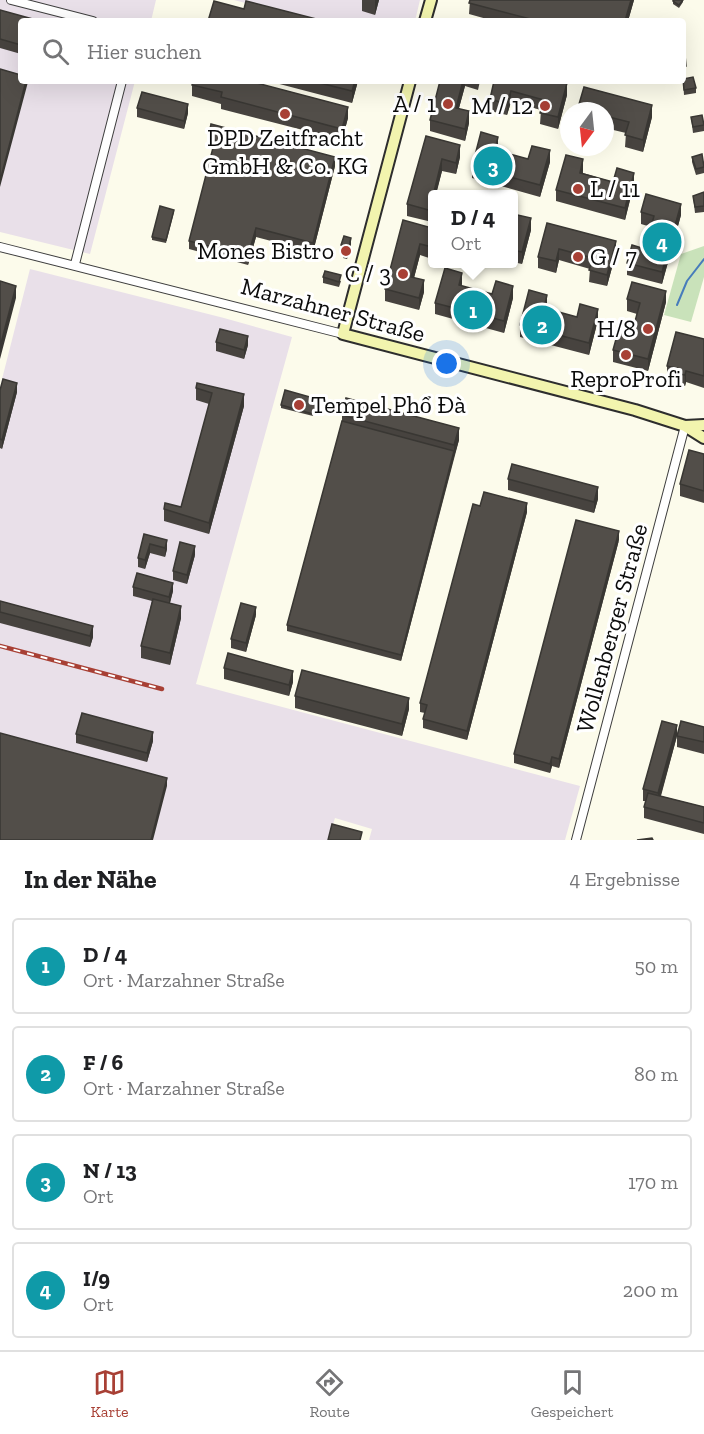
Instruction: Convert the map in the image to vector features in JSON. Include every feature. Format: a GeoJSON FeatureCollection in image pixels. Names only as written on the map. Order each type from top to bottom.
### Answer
{"type":"FeatureCollection","features":[{"type":"Feature","properties":{"kind":"street"},"geometry":{"type":"LineString","coordinates":[[11,0],[81,18]]}},
{"type":"Feature","properties":{"kind":"street"},"geometry":{"type":"LineString","coordinates":[[426,18],[431,0]]}},
{"type":"Feature","properties":{"kind":"street"},"geometry":{"type":"LineString","coordinates":[[75,264],[121,84]]}},
{"type":"Feature","properties":{"kind":"street"},"geometry":{"type":"LineString","coordinates":[[343,334],[409,84]]}},
{"type":"Feature","properties":{"kind":"street","name":"Marzahner Straße"},"geometry":{"type":"LineString","coordinates":[[0,246],[635,410],[685,426],[704,438]]}},
{"type":"Feature","properties":{"kind":"street","name":"Marzahner Straße"},"geometry":{"type":"LineString","coordinates":[[685,426],[704,425]]}},
{"type":"Feature","properties":{"kind":"street","name":"Wollenberger Straße"},"geometry":{"type":"LineString","coordinates":[[576,840],[685,426]]}},
{"type":"Feature","properties":{"kind":"shaded area"},"geometry":{"type":"Polygon","coordinates":[[[0,0],[156,0],[152,18],[18,18],[18,84],[134,84],[90,254],[0,232],[0,0]]]}},
{"type":"Feature","properties":{"kind":"shaded area"},"geometry":{"type":"Polygon","coordinates":[[[234,0],[420,0],[416,18],[302,18],[234,0]]]}},
{"type":"Feature","properties":{"kind":"shaded area"},"geometry":{"type":"Polygon","coordinates":[[[30,269],[292,337],[196,684],[580,786],[565,840],[369,840],[372,829],[335,818],[328,840],[0,840],[0,387],[30,269]]]}},
{"type":"Feature","properties":{"kind":"green space"},"geometry":{"type":"Polygon","coordinates":[[[704,246],[704,277],[691,322],[664,315],[681,254],[704,246]]]}},
{"type":"Feature","properties":{"kind":"building"},"geometry":{"type":"Polygon","coordinates":[[[470,0],[631,0],[626,18],[526,18],[469,3],[470,0]]]}},
{"type":"Feature","properties":{"kind":"building"},"geometry":{"type":"Polygon","coordinates":[[[673,0],[683,0],[679,5],[673,0]]]}},
{"type":"Feature","properties":{"kind":"building"},"geometry":{"type":"Polygon","coordinates":[[[214,1],[244,9],[246,1],[312,18],[209,18],[214,1]]]}},
{"type":"Feature","properties":{"kind":"building"},"geometry":{"type":"Polygon","coordinates":[[[0,10],[29,18],[18,18],[18,44],[0,39],[0,10]]]}},
{"type":"Feature","properties":{"kind":"building"},"geometry":{"type":"Polygon","coordinates":[[[0,69],[18,74],[18,84],[25,84],[0,181],[0,69]]]}},
{"type":"Feature","properties":{"kind":"building"},"geometry":{"type":"Polygon","coordinates":[[[693,77],[696,88],[684,90],[686,78],[693,77]]]}},
{"type":"Feature","properties":{"kind":"building"},"geometry":{"type":"Polygon","coordinates":[[[260,84],[348,107],[342,129],[221,97],[222,92],[192,85],[260,84]]]}},
{"type":"Feature","properties":{"kind":"building"},"geometry":{"type":"Polygon","coordinates":[[[324,84],[354,84],[352,91],[324,84]]]}},
{"type":"Feature","properties":{"kind":"building"},"geometry":{"type":"Polygon","coordinates":[[[439,84],[462,84],[456,108],[469,111],[465,129],[430,120],[439,84]]]}},
{"type":"Feature","properties":{"kind":"building"},"geometry":{"type":"Polygon","coordinates":[[[493,84],[567,84],[562,102],[560,102],[558,117],[540,113],[544,100],[511,91],[507,104],[490,99],[493,84]]]}},
{"type":"Feature","properties":{"kind":"building"},"geometry":{"type":"Polygon","coordinates":[[[584,87],[652,105],[643,140],[625,135],[629,122],[614,118],[614,102],[580,102],[584,87]]]}},
{"type":"Feature","properties":{"kind":"building"},"geometry":{"type":"Polygon","coordinates":[[[142,92],[188,104],[184,121],[137,108],[142,92]]]}},
{"type":"Feature","properties":{"kind":"building"},"geometry":{"type":"Polygon","coordinates":[[[702,115],[704,125],[693,127],[691,117],[702,115]]]}},
{"type":"Feature","properties":{"kind":"building"},"geometry":{"type":"Polygon","coordinates":[[[211,124],[335,157],[313,243],[256,228],[248,256],[189,241],[215,140],[208,138],[211,124]]]}},
{"type":"Feature","properties":{"kind":"building"},"geometry":{"type":"Polygon","coordinates":[[[481,132],[498,137],[495,150],[528,159],[532,146],[550,150],[540,185],[472,167],[481,132]]]}},
{"type":"Feature","properties":{"kind":"building"},"geometry":{"type":"Polygon","coordinates":[[[426,136],[460,145],[456,163],[442,159],[434,190],[428,190],[428,210],[407,204],[426,136]]]}},
{"type":"Feature","properties":{"kind":"building"},"geometry":{"type":"Polygon","coordinates":[[[702,154],[704,167],[696,169],[692,157],[702,154]]]}},
{"type":"Feature","properties":{"kind":"building"},"geometry":{"type":"Polygon","coordinates":[[[566,156],[583,159],[580,173],[613,182],[617,168],[634,173],[625,208],[556,190],[566,156]]]}},
{"type":"Feature","properties":{"kind":"building"},"geometry":{"type":"Polygon","coordinates":[[[704,192],[704,206],[695,207],[693,196],[704,192]]]}},
{"type":"Feature","properties":{"kind":"building"},"geometry":{"type":"Polygon","coordinates":[[[646,194],[681,204],[662,272],[627,263],[632,245],[645,249],[654,216],[641,212],[646,194]]]}},
{"type":"Feature","properties":{"kind":"building"},"geometry":{"type":"Polygon","coordinates":[[[160,206],[174,210],[166,240],[152,237],[160,206]]]}},
{"type":"Feature","properties":{"kind":"building"},"geometry":{"type":"Polygon","coordinates":[[[518,215],[531,218],[522,252],[518,251],[518,215]]]}},
{"type":"Feature","properties":{"kind":"building","name":"C / 3"},"geometry":{"type":"Polygon","coordinates":[[[403,220],[428,227],[428,246],[420,244],[411,277],[424,280],[419,298],[385,289],[403,220]]]}},
{"type":"Feature","properties":{"kind":"building"},"geometry":{"type":"Polygon","coordinates":[[[547,223],[616,241],[607,275],[589,270],[593,258],[559,249],[556,261],[538,257],[547,223]]]}},
{"type":"Feature","properties":{"kind":"building"},"geometry":{"type":"Polygon","coordinates":[[[344,236],[351,238],[347,254],[343,253],[345,246],[341,245],[344,236]]]}},
{"type":"Feature","properties":{"kind":"building"},"geometry":{"type":"Polygon","coordinates":[[[445,268],[462,273],[459,285],[492,294],[496,281],[513,286],[504,321],[435,303],[445,268]]]}},
{"type":"Feature","properties":{"kind":"building"},"geometry":{"type":"Polygon","coordinates":[[[325,271],[341,275],[339,282],[323,277],[325,271]]]}},
{"type":"Feature","properties":{"kind":"building"},"geometry":{"type":"Polygon","coordinates":[[[0,281],[16,286],[0,347],[0,281]]]}},
{"type":"Feature","properties":{"kind":"building","name":"H/8"},"geometry":{"type":"Polygon","coordinates":[[[632,282],[666,291],[648,359],[613,350],[618,332],[631,336],[640,303],[627,299],[632,282]]]}},
{"type":"Feature","properties":{"kind":"building"},"geometry":{"type":"Polygon","coordinates":[[[529,290],[547,295],[544,308],[577,317],[580,304],[598,309],[589,343],[520,325],[529,290]]]}},
{"type":"Feature","properties":{"kind":"building"},"geometry":{"type":"Polygon","coordinates":[[[220,329],[248,336],[244,350],[216,342],[220,329]]]}},
{"type":"Feature","properties":{"kind":"building"},"geometry":{"type":"Polygon","coordinates":[[[676,332],[704,339],[704,376],[686,371],[685,375],[680,374],[681,369],[667,366],[676,332]]]}},
{"type":"Feature","properties":{"kind":"building"},"geometry":{"type":"Polygon","coordinates":[[[3,379],[17,383],[2,440],[0,439],[0,390],[3,379]]]}},
{"type":"Feature","properties":{"kind":"building"},"geometry":{"type":"Polygon","coordinates":[[[197,383],[244,394],[209,523],[164,509],[165,503],[181,507],[212,393],[196,388],[197,383]]]}},
{"type":"Feature","properties":{"kind":"building","name":"Tempel Phổ Đà"},"geometry":{"type":"Polygon","coordinates":[[[285,390],[317,399],[313,414],[281,405],[285,390]]]}},
{"type":"Feature","properties":{"kind":"building"},"geometry":{"type":"Polygon","coordinates":[[[346,398],[459,428],[454,445],[342,415],[346,398]]]}},
{"type":"Feature","properties":{"kind":"building"},"geometry":{"type":"Polygon","coordinates":[[[342,421],[454,451],[401,655],[287,625],[342,421]]]}},
{"type":"Feature","properties":{"kind":"building"},"geometry":{"type":"Polygon","coordinates":[[[689,450],[704,454],[704,491],[680,484],[689,450]]]}},
{"type":"Feature","properties":{"kind":"building"},"geometry":{"type":"Polygon","coordinates":[[[512,464],[598,487],[594,502],[508,479],[512,464]]]}},
{"type":"Feature","properties":{"kind":"building"},"geometry":{"type":"Polygon","coordinates":[[[484,492],[527,503],[467,731],[423,719],[427,705],[420,703],[473,504],[480,506],[484,492]]]}},
{"type":"Feature","properties":{"kind":"building"},"geometry":{"type":"Polygon","coordinates":[[[576,520],[619,531],[559,759],[552,757],[550,764],[514,754],[576,520]]]}},
{"type":"Feature","properties":{"kind":"building"},"geometry":{"type":"Polygon","coordinates":[[[144,534],[167,540],[165,548],[150,544],[145,560],[138,558],[144,534]]]}},
{"type":"Feature","properties":{"kind":"building"},"geometry":{"type":"Polygon","coordinates":[[[180,542],[195,546],[187,575],[173,571],[180,542]]]}},
{"type":"Feature","properties":{"kind":"building"},"geometry":{"type":"Polygon","coordinates":[[[137,573],[173,583],[169,597],[133,587],[137,573]]]}},
{"type":"Feature","properties":{"kind":"building"},"geometry":{"type":"Polygon","coordinates":[[[153,599],[181,606],[170,653],[141,646],[153,599]]]}},
{"type":"Feature","properties":{"kind":"building"},"geometry":{"type":"Polygon","coordinates":[[[0,601],[93,626],[90,636],[0,612],[0,601]]]}},
{"type":"Feature","properties":{"kind":"building"},"geometry":{"type":"Polygon","coordinates":[[[241,603],[256,607],[246,643],[231,639],[241,603]]]}},
{"type":"Feature","properties":{"kind":"building"},"geometry":{"type":"Polygon","coordinates":[[[228,653],[293,671],[289,685],[224,668],[228,653]]]}},
{"type":"Feature","properties":{"kind":"building"},"geometry":{"type":"Polygon","coordinates":[[[302,670],[409,698],[402,724],[295,696],[302,670]]]}},
{"type":"Feature","properties":{"kind":"building"},"geometry":{"type":"Polygon","coordinates":[[[82,713],[153,732],[147,753],[76,734],[82,713]]]}},
{"type":"Feature","properties":{"kind":"building"},"geometry":{"type":"Polygon","coordinates":[[[662,721],[677,725],[658,793],[643,789],[662,721]]]}},
{"type":"Feature","properties":{"kind":"building"},"geometry":{"type":"Polygon","coordinates":[[[681,721],[704,727],[704,742],[677,736],[681,721]]]}},
{"type":"Feature","properties":{"kind":"building"},"geometry":{"type":"Polygon","coordinates":[[[0,733],[167,778],[151,840],[0,840],[0,733]]]}},
{"type":"Feature","properties":{"kind":"building"},"geometry":{"type":"Polygon","coordinates":[[[648,793],[704,807],[704,823],[644,807],[648,793]]]}},
{"type":"Feature","properties":{"kind":"building"},"geometry":{"type":"Polygon","coordinates":[[[332,824],[362,832],[360,840],[328,840],[332,824]]]}},
{"type":"Feature","properties":{"kind":"waterway"},"geometry":{"type":"LineString","coordinates":[[677,305],[687,281],[704,259]]}},
{"type":"Feature","properties":{"kind":"railway"},"geometry":{"type":"LineString","coordinates":[[0,646],[162,689]]}},
{"type":"Feature","properties":{"kind":"place","name":"A / 1"},"geometry":{"type":"Point","coordinates":[448,104]}},
{"type":"Feature","properties":{"kind":"place","name":"M / 12"},"geometry":{"type":"Point","coordinates":[545,106]}},
{"type":"Feature","properties":{"kind":"place","name":"DPD Zeitfracht GmbH & Co. KG"},"geometry":{"type":"Point","coordinates":[285,114]}},
{"type":"Feature","properties":{"kind":"place","name":"N / 13"},"geometry":{"type":"Point","coordinates":[493,166]}},
{"type":"Feature","properties":{"kind":"place","name":"L / 11"},"geometry":{"type":"Point","coordinates":[578,189]}},
{"type":"Feature","properties":{"kind":"place","name":"I/9"},"geometry":{"type":"Point","coordinates":[662,242]}},
{"type":"Feature","properties":{"kind":"place","name":"Mones Bistro"},"geometry":{"type":"Point","coordinates":[346,251]}},
{"type":"Feature","properties":{"kind":"place","name":"G / 7"},"geometry":{"type":"Point","coordinates":[578,257]}},
{"type":"Feature","properties":{"kind":"place","name":"C / 3"},"geometry":{"type":"Point","coordinates":[403,274]}},
{"type":"Feature","properties":{"kind":"place","name":"D / 4"},"geometry":{"type":"Point","coordinates":[473,310]}},
{"type":"Feature","properties":{"kind":"place","name":"F / 6"},"geometry":{"type":"Point","coordinates":[542,325]}},
{"type":"Feature","properties":{"kind":"place","name":"H/8"},"geometry":{"type":"Point","coordinates":[648,329]}},
{"type":"Feature","properties":{"kind":"place","name":"ReproProfi"},"geometry":{"type":"Point","coordinates":[626,355]}},
{"type":"Feature","properties":{"kind":"place","name":"Tempel Phổ Đà"},"geometry":{"type":"Point","coordinates":[299,405]}}]}
